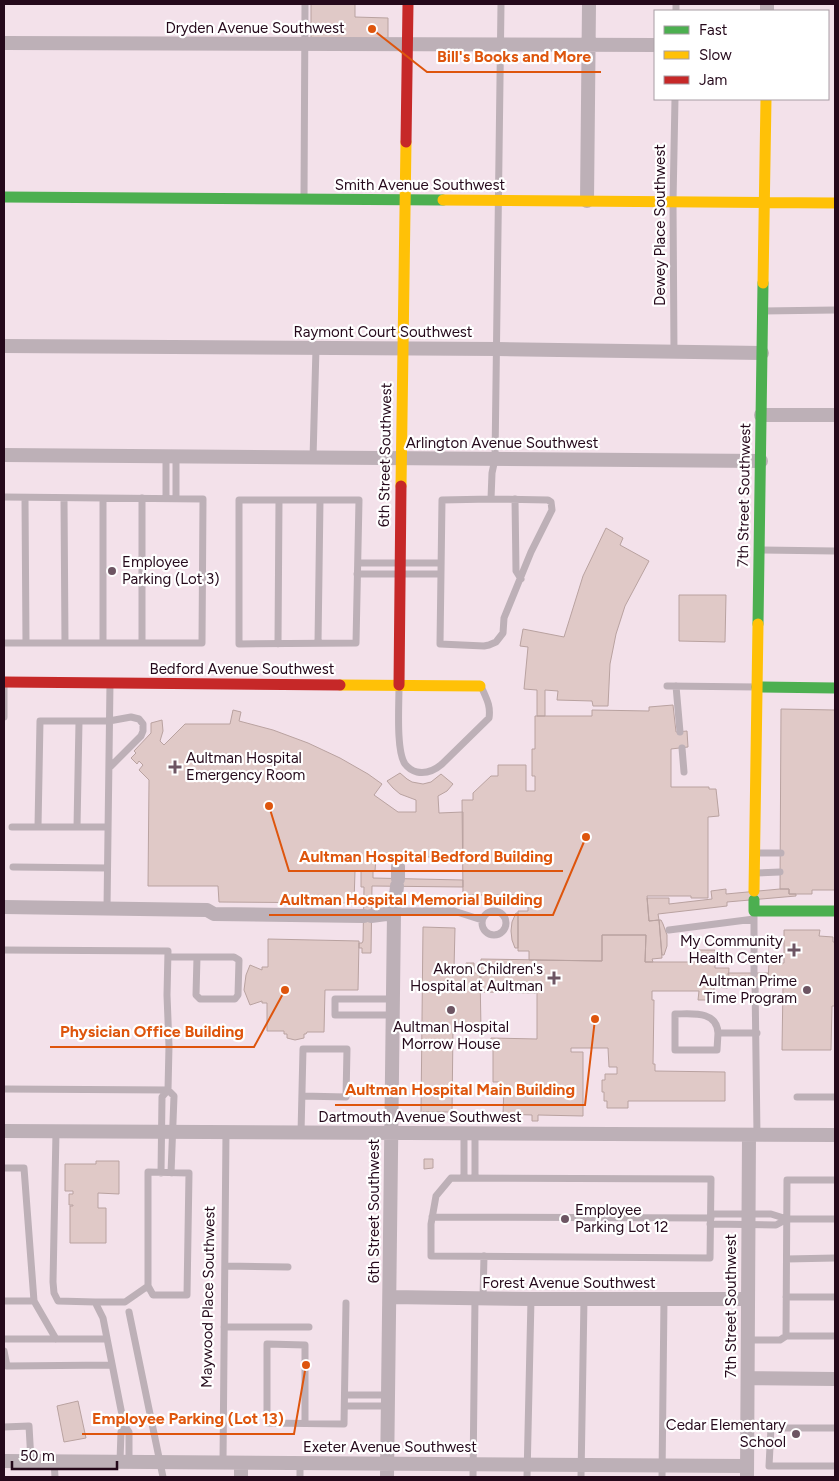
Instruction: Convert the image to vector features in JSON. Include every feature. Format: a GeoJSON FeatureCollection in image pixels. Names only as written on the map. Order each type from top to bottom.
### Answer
{"type":"FeatureCollection","features":[{"type":"Feature","properties":{"kind":"street","name":"6th Street Southwest"},"geometry":{"type":"LineString","coordinates":[[399,684],[408,4]]}},
{"type":"Feature","properties":{"kind":"street"},"geometry":{"type":"LineString","coordinates":[[587,201],[589,4]]}},
{"type":"Feature","properties":{"kind":"street","name":"Dryden Avenue Southwest"},"geometry":{"type":"LineString","coordinates":[[4,43],[654,45]]}},
{"type":"Feature","properties":{"kind":"street","name":"7th Street Southwest"},"geometry":{"type":"LineString","coordinates":[[754,905],[766,100]]}},
{"type":"Feature","properties":{"kind":"street","name":"Smith Avenue Southwest"},"geometry":{"type":"LineString","coordinates":[[4,196],[835,203]]}},
{"type":"Feature","properties":{"kind":"street","name":"Raymont Court Southwest"},"geometry":{"type":"LineString","coordinates":[[4,346],[403,348],[762,353]]}},
{"type":"Feature","properties":{"kind":"street"},"geometry":{"type":"LineString","coordinates":[[761,415],[835,415]]}},
{"type":"Feature","properties":{"kind":"street","name":"Arlington Avenue Southwest"},"geometry":{"type":"LineString","coordinates":[[4,455],[761,461]]}},
{"type":"Feature","properties":{"kind":"street","name":"Bedford Avenue Southwest"},"geometry":{"type":"LineString","coordinates":[[4,682],[480,686]]}},
{"type":"Feature","properties":{"kind":"street"},"geometry":{"type":"LineString","coordinates":[[757,687],[835,688]]}},
{"type":"Feature","properties":{"kind":"street","name":"6th Street Southwest"},"geometry":{"type":"LineString","coordinates":[[387,1470],[394,913],[398,877]]}},
{"type":"Feature","properties":{"kind":"street"},"geometry":{"type":"LineString","coordinates":[[754,905],[835,911]]}},
{"type":"Feature","properties":{"kind":"street"},"geometry":{"type":"LineString","coordinates":[[4,907],[207,910],[214,914],[367,916],[394,913]]}},
{"type":"Feature","properties":{"kind":"street","name":"Dartmouth Avenue Southwest"},"geometry":{"type":"LineString","coordinates":[[4,1131],[835,1135]]}},
{"type":"Feature","properties":{"kind":"street","name":"7th Street Southwest"},"geometry":{"type":"LineString","coordinates":[[747,1472],[748,1219],[753,1135]]}},
{"type":"Feature","properties":{"kind":"street","name":"Forest Avenue Southwest"},"geometry":{"type":"LineString","coordinates":[[390,1297],[748,1299]]}},
{"type":"Feature","properties":{"kind":"street"},"geometry":{"type":"LineString","coordinates":[[748,1378],[835,1379]]}},
{"type":"Feature","properties":{"kind":"street","name":"Exeter Avenue Southwest"},"geometry":{"type":"LineString","coordinates":[[4,1460],[300,1463],[387,1470],[747,1472]]}},
{"type":"Feature","properties":{"kind":"street"},"geometry":{"type":"LineString","coordinates":[[241,1462],[241,1477]]}},
{"type":"Feature","properties":{"kind":"lane"},"geometry":{"type":"LineString","coordinates":[[304,199],[305,4]]}},
{"type":"Feature","properties":{"kind":"lane"},"geometry":{"type":"LineString","coordinates":[[491,499],[497,349],[501,4]]}},
{"type":"Feature","properties":{"kind":"lane","name":"Dewey Place Southwest"},"geometry":{"type":"LineString","coordinates":[[674,352],[673,202],[675,100]]}},
{"type":"Feature","properties":{"kind":"lane"},"geometry":{"type":"LineString","coordinates":[[763,311],[835,310]]}},
{"type":"Feature","properties":{"kind":"lane"},"geometry":{"type":"LineString","coordinates":[[313,458],[316,348]]}},
{"type":"Feature","properties":{"kind":"lane"},"geometry":{"type":"LineString","coordinates":[[166,498],[171,457]]}},
{"type":"Feature","properties":{"kind":"lane"},"geometry":{"type":"LineString","coordinates":[[171,457],[176,498]]}},
{"type":"Feature","properties":{"kind":"lane"},"geometry":{"type":"LineString","coordinates":[[4,498],[203,499],[202,643],[4,643]]}},
{"type":"Feature","properties":{"kind":"lane"},"geometry":{"type":"LineString","coordinates":[[26,498],[26,643]]}},
{"type":"Feature","properties":{"kind":"lane"},"geometry":{"type":"LineString","coordinates":[[64,498],[65,643]]}},
{"type":"Feature","properties":{"kind":"lane"},"geometry":{"type":"LineString","coordinates":[[103,498],[103,643]]}},
{"type":"Feature","properties":{"kind":"lane"},"geometry":{"type":"LineString","coordinates":[[142,498],[142,643]]}},
{"type":"Feature","properties":{"kind":"lane"},"geometry":{"type":"LineString","coordinates":[[491,499],[548,500],[551,502],[552,510],[531,552],[504,618],[502,633],[496,642],[484,646],[440,644],[442,500],[491,499]]}},
{"type":"Feature","properties":{"kind":"lane"},"geometry":{"type":"LineString","coordinates":[[515,499],[516,570],[521,579]]}},
{"type":"Feature","properties":{"kind":"lane"},"geometry":{"type":"LineString","coordinates":[[239,500],[320,500],[359,500],[356,643],[239,644],[239,500]]}},
{"type":"Feature","properties":{"kind":"lane"},"geometry":{"type":"LineString","coordinates":[[278,644],[279,500]]}},
{"type":"Feature","properties":{"kind":"lane"},"geometry":{"type":"LineString","coordinates":[[318,643],[320,500]]}},
{"type":"Feature","properties":{"kind":"lane"},"geometry":{"type":"LineString","coordinates":[[760,550],[835,551]]}},
{"type":"Feature","properties":{"kind":"lane"},"geometry":{"type":"LineString","coordinates":[[358,563],[441,574]]}},
{"type":"Feature","properties":{"kind":"lane"},"geometry":{"type":"LineString","coordinates":[[358,574],[441,563]]}},
{"type":"Feature","properties":{"kind":"lane"},"geometry":{"type":"LineString","coordinates":[[4,682],[4,717]]}},
{"type":"Feature","properties":{"kind":"lane"},"geometry":{"type":"LineString","coordinates":[[107,908],[110,683]]}},
{"type":"Feature","properties":{"kind":"lane","name":"6th Street Southwest"},"geometry":{"type":"LineString","coordinates":[[399,684],[399,742],[402,759],[410,769],[424,772],[436,769],[489,718],[489,702],[480,686]]}},
{"type":"Feature","properties":{"kind":"lane"},"geometry":{"type":"LineString","coordinates":[[667,686],[757,687]]}},
{"type":"Feature","properties":{"kind":"lane"},"geometry":{"type":"LineString","coordinates":[[676,686],[680,732]]}},
{"type":"Feature","properties":{"kind":"lane"},"geometry":{"type":"LineString","coordinates":[[38,827],[40,721],[109,722],[135,718],[141,720],[144,727],[141,736],[109,768]]}},
{"type":"Feature","properties":{"kind":"lane"},"geometry":{"type":"LineString","coordinates":[[77,827],[79,722]]}},
{"type":"Feature","properties":{"kind":"lane"},"geometry":{"type":"LineString","coordinates":[[682,748],[684,772]]}},
{"type":"Feature","properties":{"kind":"lane"},"geometry":{"type":"LineString","coordinates":[[12,827],[108,827]]}},
{"type":"Feature","properties":{"kind":"lane"},"geometry":{"type":"LineString","coordinates":[[755,853],[781,852]]}},
{"type":"Feature","properties":{"kind":"lane"},"geometry":{"type":"LineString","coordinates":[[13,867],[107,868]]}},
{"type":"Feature","properties":{"kind":"lane"},"geometry":{"type":"LineString","coordinates":[[755,873],[780,872]]}},
{"type":"Feature","properties":{"kind":"lane"},"geometry":{"type":"LineString","coordinates":[[669,930],[754,905]]}},
{"type":"Feature","properties":{"kind":"lane","name":"7th Street Southwest"},"geometry":{"type":"LineString","coordinates":[[753,1135],[757,1033],[754,905]]}},
{"type":"Feature","properties":{"kind":"lane"},"geometry":{"type":"LineString","coordinates":[[394,913],[406,911],[454,911],[482,920]]}},
{"type":"Feature","properties":{"kind":"lane"},"geometry":{"type":"LineString","coordinates":[[4,950],[168,951],[168,1090],[162,1097],[171,1173]]}},
{"type":"Feature","properties":{"kind":"lane"},"geometry":{"type":"LineString","coordinates":[[168,957],[197,957],[234,957],[239,960],[238,995],[235,999],[200,999],[196,995],[197,957]]}},
{"type":"Feature","properties":{"kind":"lane"},"geometry":{"type":"LineString","coordinates":[[393,999],[335,999],[335,1015],[393,1015]]}},
{"type":"Feature","properties":{"kind":"lane"},"geometry":{"type":"LineString","coordinates":[[675,1014],[702,1014],[708,1016],[718,1027],[718,1033],[717,1050],[675,1050],[675,1014]]}},
{"type":"Feature","properties":{"kind":"lane"},"geometry":{"type":"LineString","coordinates":[[718,1033],[757,1033]]}},
{"type":"Feature","properties":{"kind":"lane"},"geometry":{"type":"LineString","coordinates":[[301,1133],[303,1049],[347,1049],[346,1097],[302,1096]]}},
{"type":"Feature","properties":{"kind":"lane"},"geometry":{"type":"LineString","coordinates":[[4,1089],[168,1090],[174,1096],[161,1172]]}},
{"type":"Feature","properties":{"kind":"lane"},"geometry":{"type":"LineString","coordinates":[[797,1097],[835,1097]]}},
{"type":"Feature","properties":{"kind":"lane"},"geometry":{"type":"LineString","coordinates":[[56,1132],[53,1282],[54,1293],[58,1301],[125,1302],[148,1286]]}},
{"type":"Feature","properties":{"kind":"lane","name":"Maywood Place Southwest"},"geometry":{"type":"LineString","coordinates":[[223,1462],[226,1132]]}},
{"type":"Feature","properties":{"kind":"lane"},"geometry":{"type":"LineString","coordinates":[[464,1178],[470,1134]]}},
{"type":"Feature","properties":{"kind":"lane"},"geometry":{"type":"LineString","coordinates":[[470,1134],[476,1178]]}},
{"type":"Feature","properties":{"kind":"lane"},"geometry":{"type":"LineString","coordinates":[[4,1168],[24,1168],[34,1301],[56,1339]]}},
{"type":"Feature","properties":{"kind":"lane"},"geometry":{"type":"LineString","coordinates":[[148,1172],[161,1172],[189,1173],[187,1295],[153,1295],[148,1286],[148,1172]]}},
{"type":"Feature","properties":{"kind":"lane"},"geometry":{"type":"LineString","coordinates":[[451,1178],[464,1178],[711,1179],[710,1258],[431,1256],[431,1224],[436,1196],[451,1178]]}},
{"type":"Feature","properties":{"kind":"lane"},"geometry":{"type":"LineString","coordinates":[[786,1336],[787,1180],[835,1180]]}},
{"type":"Feature","properties":{"kind":"lane"},"geometry":{"type":"LineString","coordinates":[[711,1219],[748,1219],[771,1214],[787,1219],[835,1219]]}},
{"type":"Feature","properties":{"kind":"lane"},"geometry":{"type":"LineString","coordinates":[[432,1217],[748,1219],[776,1225],[787,1219]]}},
{"type":"Feature","properties":{"kind":"lane"},"geometry":{"type":"LineString","coordinates":[[473,1471],[479,1298],[484,1256]]}},
{"type":"Feature","properties":{"kind":"lane"},"geometry":{"type":"LineString","coordinates":[[787,1258],[835,1258]]}},
{"type":"Feature","properties":{"kind":"lane"},"geometry":{"type":"LineString","coordinates":[[225,1266],[288,1267]]}},
{"type":"Feature","properties":{"kind":"lane"},"geometry":{"type":"LineString","coordinates":[[786,1297],[835,1297]]}},
{"type":"Feature","properties":{"kind":"lane"},"geometry":{"type":"LineString","coordinates":[[527,1471],[531,1299]]}},
{"type":"Feature","properties":{"kind":"lane"},"geometry":{"type":"LineString","coordinates":[[581,1471],[584,1299]]}},
{"type":"Feature","properties":{"kind":"lane"},"geometry":{"type":"LineString","coordinates":[[662,1471],[664,1299]]}},
{"type":"Feature","properties":{"kind":"lane"},"geometry":{"type":"LineString","coordinates":[[4,1300],[34,1301]]}},
{"type":"Feature","properties":{"kind":"lane"},"geometry":{"type":"LineString","coordinates":[[95,1302],[103,1318],[124,1425],[121,1432],[124,1461]]}},
{"type":"Feature","properties":{"kind":"lane"},"geometry":{"type":"LineString","coordinates":[[305,1423],[305,1344],[267,1344],[267,1423],[344,1424],[346,1304]]}},
{"type":"Feature","properties":{"kind":"lane"},"geometry":{"type":"LineString","coordinates":[[130,1312],[163,1477]]}},
{"type":"Feature","properties":{"kind":"lane"},"geometry":{"type":"LineString","coordinates":[[224,1327],[309,1327]]}},
{"type":"Feature","properties":{"kind":"lane"},"geometry":{"type":"LineString","coordinates":[[4,1339],[56,1339],[106,1336]]}},
{"type":"Feature","properties":{"kind":"lane"},"geometry":{"type":"LineString","coordinates":[[748,1340],[780,1340],[786,1336],[835,1336]]}},
{"type":"Feature","properties":{"kind":"lane"},"geometry":{"type":"LineString","coordinates":[[4,1351],[7,1366],[112,1365]]}},
{"type":"Feature","properties":{"kind":"lane"},"geometry":{"type":"LineString","coordinates":[[345,1395],[388,1401]]}},
{"type":"Feature","properties":{"kind":"lane"},"geometry":{"type":"LineString","coordinates":[[345,1406],[388,1401]]}},
{"type":"Feature","properties":{"kind":"lane"},"geometry":{"type":"LineString","coordinates":[[4,1427],[29,1426],[31,1461]]}},
{"type":"Feature","properties":{"kind":"lane"},"geometry":{"type":"LineString","coordinates":[[835,1428],[770,1428],[770,1466],[835,1466]]}},
{"type":"Feature","properties":{"kind":"lane"},"geometry":{"type":"LineString","coordinates":[[54,1461],[54,1477]]}},
{"type":"Feature","properties":{"kind":"lane"},"geometry":{"type":"LineString","coordinates":[[300,1463],[300,1477]]}},
{"type":"Feature","properties":{"kind":"building"},"geometry":{"type":"Polygon","coordinates":[[[311,4],[355,4],[355,17],[388,18],[388,40],[311,39],[311,4]]]}},
{"type":"Feature","properties":{"kind":"building"},"geometry":{"type":"Polygon","coordinates":[[[606,528],[623,538],[620,545],[649,561],[625,606],[616,634],[610,664],[608,706],[593,706],[592,701],[557,700],[558,691],[545,690],[545,716],[537,716],[537,690],[524,689],[528,647],[520,646],[523,629],[564,637],[583,576],[606,528]]]}},
{"type":"Feature","properties":{"kind":"building"},"geometry":{"type":"Polygon","coordinates":[[[679,595],[726,595],[725,642],[679,641],[679,595]]]}},
{"type":"Feature","properties":{"kind":"building"},"geometry":{"type":"Polygon","coordinates":[[[673,705],[676,732],[687,731],[688,747],[671,749],[671,787],[709,787],[709,789],[716,789],[719,816],[708,817],[708,898],[647,896],[649,921],[659,920],[662,958],[652,959],[653,962],[645,962],[646,935],[602,935],[602,961],[529,960],[529,951],[518,951],[518,911],[528,911],[528,895],[463,895],[462,800],[473,800],[473,793],[491,776],[498,776],[498,765],[526,765],[526,791],[535,791],[535,776],[532,776],[532,749],[535,749],[535,716],[592,716],[592,710],[649,711],[649,707],[673,705]]]}},
{"type":"Feature","properties":{"kind":"building"},"geometry":{"type":"Polygon","coordinates":[[[781,709],[835,710],[835,890],[812,890],[812,894],[789,894],[789,889],[780,889],[781,709]]]}},
{"type":"Feature","properties":{"kind":"building"},"geometry":{"type":"Polygon","coordinates":[[[233,710],[241,712],[239,721],[273,730],[308,743],[368,774],[382,784],[374,795],[398,812],[416,812],[416,800],[400,794],[387,781],[400,773],[412,782],[423,784],[431,782],[441,774],[453,784],[447,791],[438,796],[439,813],[463,812],[463,857],[376,857],[375,871],[355,871],[354,903],[219,902],[218,886],[148,886],[149,780],[139,770],[143,765],[139,761],[137,764],[131,758],[136,753],[134,751],[151,733],[151,723],[162,720],[163,731],[160,741],[164,745],[185,724],[230,724],[233,710]]]}},
{"type":"Feature","properties":{"kind":"building"},"geometry":{"type":"Polygon","coordinates":[[[361,871],[373,871],[373,878],[463,880],[463,887],[372,886],[371,953],[362,953],[362,948],[359,948],[359,943],[363,941],[364,887],[361,887],[361,871]]]}},
{"type":"Feature","properties":{"kind":"building"},"geometry":{"type":"Polygon","coordinates":[[[726,889],[726,894],[789,889],[789,894],[796,894],[796,896],[727,902],[727,906],[658,914],[659,920],[649,921],[647,898],[669,898],[669,904],[712,899],[711,891],[726,889]]]}},
{"type":"Feature","properties":{"kind":"building"},"geometry":{"type":"Polygon","coordinates":[[[516,913],[518,913],[518,948],[515,948],[511,931],[516,913]]]}},
{"type":"Feature","properties":{"kind":"building"},"geometry":{"type":"Polygon","coordinates":[[[659,920],[661,920],[667,935],[667,946],[664,955],[662,955],[659,920]]]}},
{"type":"Feature","properties":{"kind":"building","name":"Aultman Hospital Morrow House"},"geometry":{"type":"Polygon","coordinates":[[[423,927],[455,928],[454,969],[466,969],[466,963],[474,963],[474,973],[480,973],[481,1029],[453,1029],[452,1112],[421,1112],[423,927]]]}},
{"type":"Feature","properties":{"kind":"building"},"geometry":{"type":"Polygon","coordinates":[[[784,930],[820,930],[819,936],[833,937],[833,942],[835,942],[835,1006],[832,1006],[831,1050],[782,1050],[783,985],[780,987],[768,987],[769,960],[781,960],[780,963],[784,963],[784,930]]]}},
{"type":"Feature","properties":{"kind":"building"},"geometry":{"type":"Polygon","coordinates":[[[602,935],[646,935],[645,962],[699,962],[699,950],[715,950],[715,968],[729,968],[728,988],[714,987],[714,1000],[698,1000],[699,991],[652,991],[652,1000],[654,1000],[653,1064],[655,1064],[655,1071],[725,1072],[725,1101],[628,1101],[628,1108],[607,1108],[607,1101],[604,1101],[604,1092],[602,1092],[602,1080],[605,1080],[605,1074],[617,1074],[617,1067],[609,1067],[608,1048],[571,1048],[571,1052],[583,1052],[583,1116],[538,1115],[538,1121],[532,1121],[532,1115],[503,1114],[504,1087],[500,1087],[500,1082],[493,1082],[491,1038],[537,1039],[537,993],[481,992],[481,959],[602,961],[602,935]]]}},
{"type":"Feature","properties":{"kind":"building"},"geometry":{"type":"Polygon","coordinates":[[[268,939],[359,941],[358,990],[325,990],[324,1032],[307,1032],[304,1034],[304,1038],[295,1040],[287,1038],[287,1034],[284,1034],[284,1031],[267,1031],[267,1003],[262,1003],[262,1001],[250,1005],[244,990],[246,975],[250,965],[262,970],[262,967],[268,967],[268,939]]]}},
{"type":"Feature","properties":{"kind":"building"},"geometry":{"type":"Polygon","coordinates":[[[728,973],[768,973],[768,981],[728,980],[728,973]]]}},
{"type":"Feature","properties":{"kind":"building"},"geometry":{"type":"Polygon","coordinates":[[[424,1159],[433,1159],[433,1168],[424,1169],[424,1159]]]}},
{"type":"Feature","properties":{"kind":"building"},"geometry":{"type":"Polygon","coordinates":[[[96,1161],[119,1161],[119,1194],[98,1193],[98,1208],[106,1208],[106,1243],[70,1243],[70,1206],[73,1205],[69,1205],[69,1194],[73,1194],[73,1191],[65,1191],[65,1164],[96,1164],[96,1161]]]}},
{"type":"Feature","properties":{"kind":"building"},"geometry":{"type":"Polygon","coordinates":[[[78,1401],[86,1438],[64,1442],[57,1406],[78,1401]]]}},
{"type":"Feature","properties":{"kind":"traffic: fast"},"geometry":{"type":"LineString","coordinates":[[4,197],[443,200]]}},
{"type":"Feature","properties":{"kind":"traffic: fast"},"geometry":{"type":"LineString","coordinates":[[758,624],[763,283]]}},
{"type":"Feature","properties":{"kind":"traffic: fast"},"geometry":{"type":"LineString","coordinates":[[757,687],[835,688]]}},
{"type":"Feature","properties":{"kind":"traffic: fast"},"geometry":{"type":"LineString","coordinates":[[754,900],[754,911],[835,911]]}},
{"type":"Feature","properties":{"kind":"traffic: slow"},"geometry":{"type":"LineString","coordinates":[[763,283],[766,100]]}},
{"type":"Feature","properties":{"kind":"traffic: slow"},"geometry":{"type":"LineString","coordinates":[[401,486],[406,142]]}},
{"type":"Feature","properties":{"kind":"traffic: slow"},"geometry":{"type":"LineString","coordinates":[[443,200],[835,203]]}},
{"type":"Feature","properties":{"kind":"traffic: slow"},"geometry":{"type":"LineString","coordinates":[[754,891],[758,624]]}},
{"type":"Feature","properties":{"kind":"traffic: slow"},"geometry":{"type":"LineString","coordinates":[[340,685],[480,686]]}},
{"type":"Feature","properties":{"kind":"traffic: jam"},"geometry":{"type":"LineString","coordinates":[[406,142],[408,4]]}},
{"type":"Feature","properties":{"kind":"traffic: jam"},"geometry":{"type":"LineString","coordinates":[[399,685],[401,486]]}},
{"type":"Feature","properties":{"kind":"traffic: jam"},"geometry":{"type":"LineString","coordinates":[[4,682],[340,685]]}},
{"type":"Feature","properties":{"kind":"place","name":"Bill's Books and More"},"geometry":{"type":"Point","coordinates":[372,29]}},
{"type":"Feature","properties":{"kind":"place","name":"Employee Parking (Lot 3)"},"geometry":{"type":"Point","coordinates":[112,571]}},
{"type":"Feature","properties":{"kind":"place","name":"Aultman Hospital Emergency Room"},"geometry":{"type":"Point","coordinates":[175,767]}},
{"type":"Feature","properties":{"kind":"place","name":"Aultman Hospital Bedford Building"},"geometry":{"type":"Point","coordinates":[269,806]}},
{"type":"Feature","properties":{"kind":"place","name":"Aultman Hospital Memorial Building"},"geometry":{"type":"Point","coordinates":[586,837]}},
{"type":"Feature","properties":{"kind":"place","name":"My Community Health Center"},"geometry":{"type":"Point","coordinates":[794,950]}},
{"type":"Feature","properties":{"kind":"place","name":"Akron Children's Hospital at Aultman"},"geometry":{"type":"Point","coordinates":[554,978]}},
{"type":"Feature","properties":{"kind":"place","name":"Physician Office Building"},"geometry":{"type":"Point","coordinates":[285,990]}},
{"type":"Feature","properties":{"kind":"place","name":"Aultman Prime Time Program"},"geometry":{"type":"Point","coordinates":[807,990]}},
{"type":"Feature","properties":{"kind":"place","name":"Aultman Hospital Morrow House"},"geometry":{"type":"Point","coordinates":[451,1010]}},
{"type":"Feature","properties":{"kind":"place","name":"Aultman Hospital Main Building"},"geometry":{"type":"Point","coordinates":[595,1019]}},
{"type":"Feature","properties":{"kind":"place","name":"Employee Parking Lot 12"},"geometry":{"type":"Point","coordinates":[565,1219]}},
{"type":"Feature","properties":{"kind":"place","name":"Employee Parking (Lot 13)"},"geometry":{"type":"Point","coordinates":[306,1365]}},
{"type":"Feature","properties":{"kind":"place","name":"Cedar Elementary School"},"geometry":{"type":"Point","coordinates":[796,1434]}}]}
